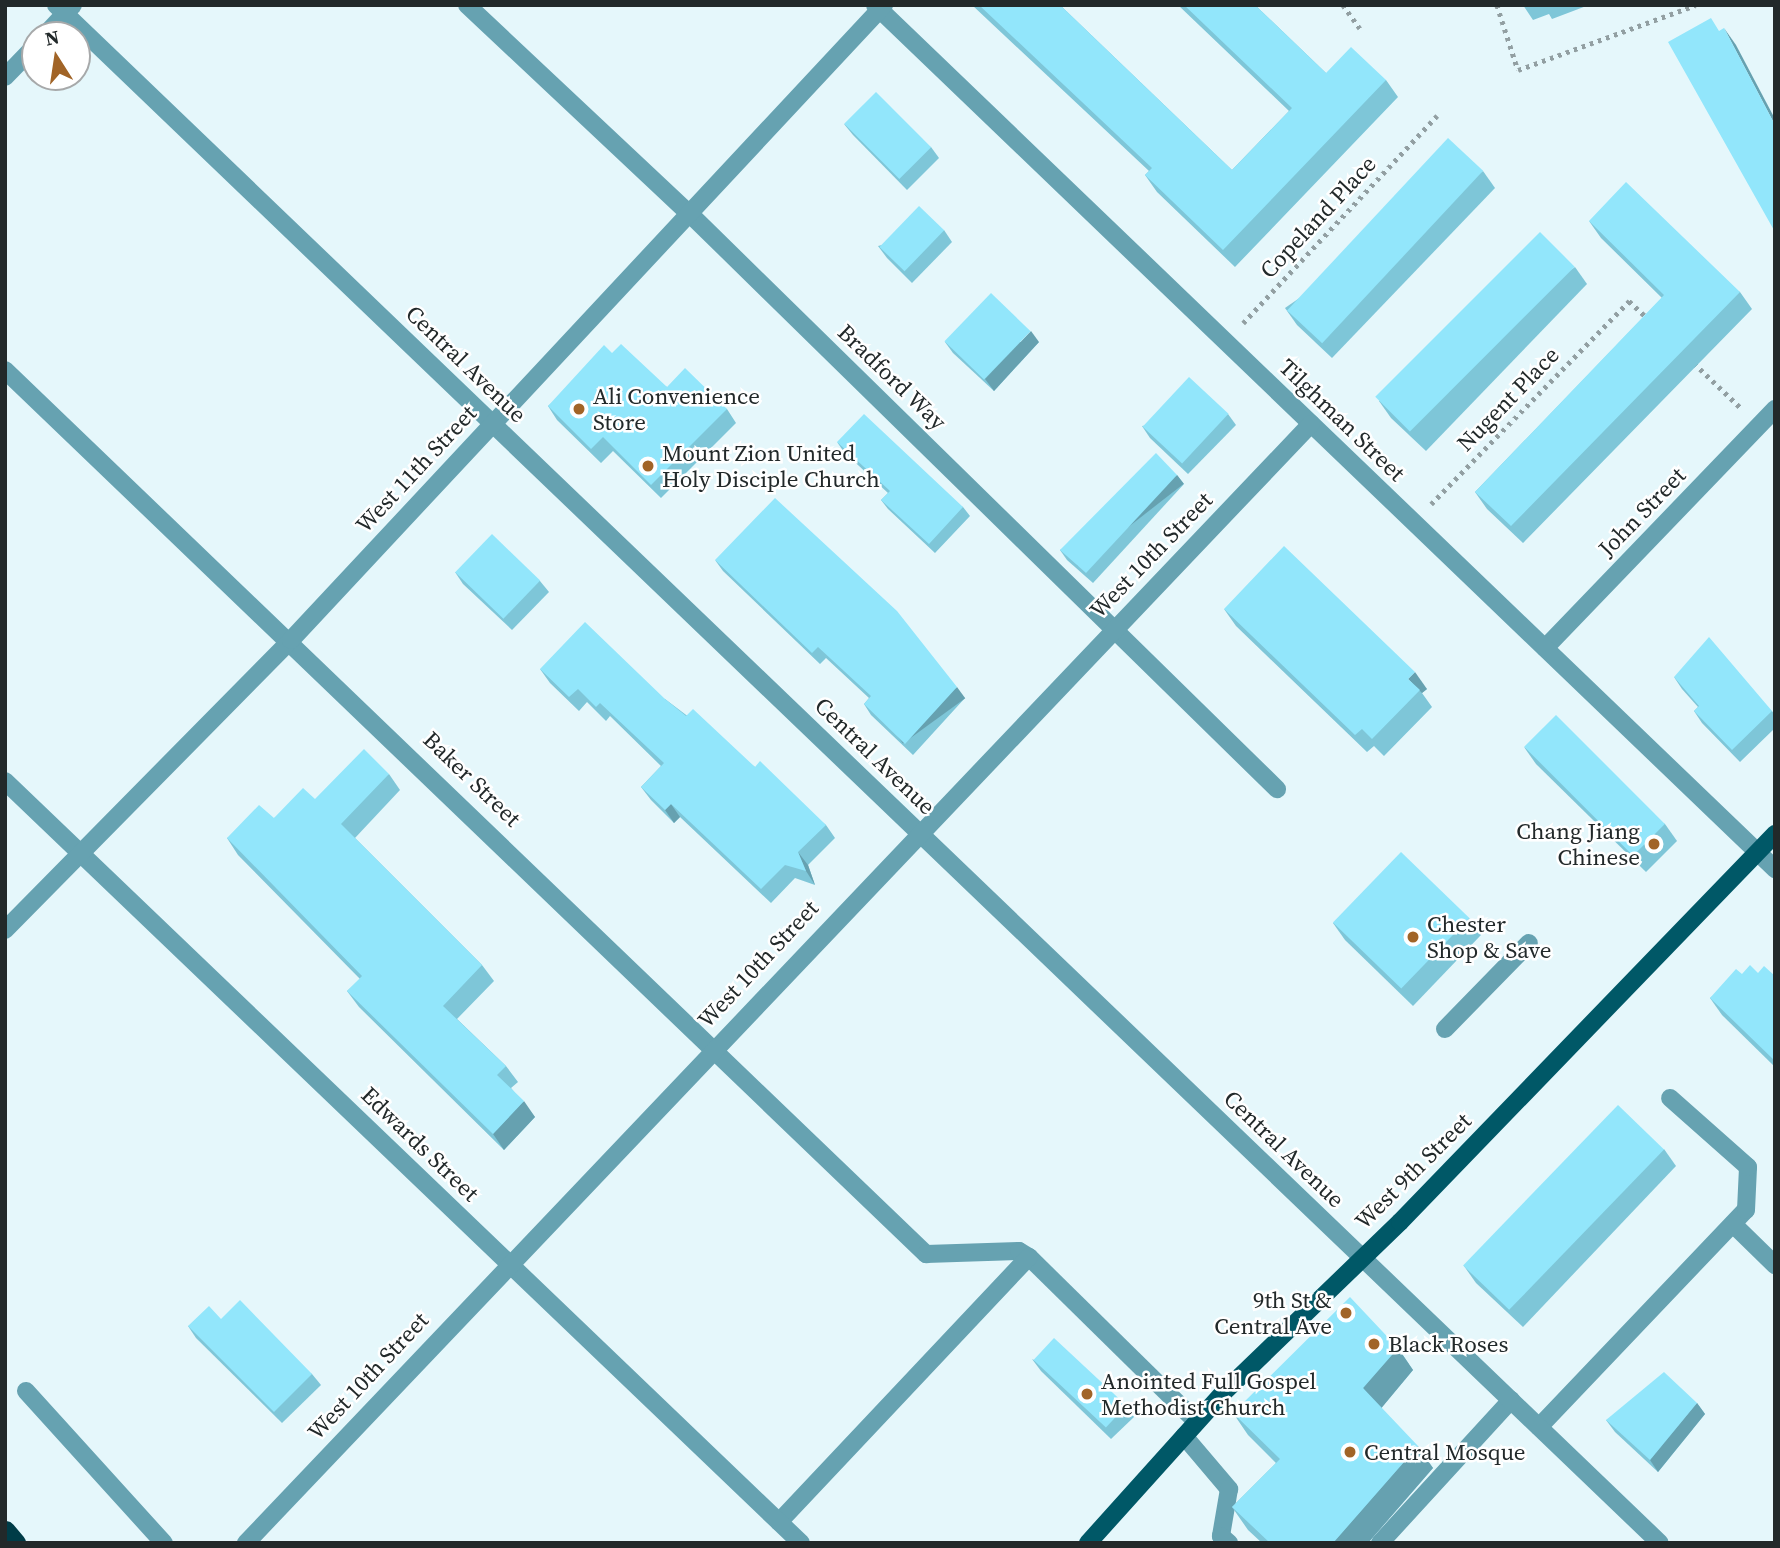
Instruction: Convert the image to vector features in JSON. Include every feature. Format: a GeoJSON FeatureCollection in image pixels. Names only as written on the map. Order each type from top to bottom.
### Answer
{"type":"FeatureCollection","features":[{"type":"Feature","properties":{"kind":"highway"},"geometry":{"type":"LineString","coordinates":[[5,1531],[15,1543]]}},
{"type":"Feature","properties":{"kind":"main road","name":"West 9th Street"},"geometry":{"type":"LineString","coordinates":[[1088,1543],[1197,1422],[1775,834]]}},
{"type":"Feature","properties":{"kind":"street","name":"Bradford Way"},"geometry":{"type":"LineString","coordinates":[[467,5],[692,216],[1278,789]]}},
{"type":"Feature","properties":{"kind":"street","name":"West 11th Street"},"geometry":{"type":"LineString","coordinates":[[5,930],[291,640],[492,423],[692,216],[880,7]]}},
{"type":"Feature","properties":{"kind":"street","name":"Tilghman Street"},"geometry":{"type":"LineString","coordinates":[[880,7],[1775,869]]}},
{"type":"Feature","properties":{"kind":"street","name":"Central Avenue"},"geometry":{"type":"LineString","coordinates":[[65,8],[492,423],[1660,1543]]}},
{"type":"Feature","properties":{"kind":"street"},"geometry":{"type":"LineString","coordinates":[[5,77],[21,60]]}},
{"type":"Feature","properties":{"kind":"street","name":"Baker Street"},"geometry":{"type":"LineString","coordinates":[[5,370],[715,1046],[901,1226],[926,1254],[1019,1251],[1029,1257]]}},
{"type":"Feature","properties":{"kind":"street","name":"John Street"},"geometry":{"type":"LineString","coordinates":[[1545,648],[1775,409]]}},
{"type":"Feature","properties":{"kind":"street","name":"West 10th Street"},"geometry":{"type":"LineString","coordinates":[[246,1543],[508,1262],[918,831],[1311,424]]}},
{"type":"Feature","properties":{"kind":"street","name":"Edwards Street"},"geometry":{"type":"LineString","coordinates":[[5,781],[801,1543]]}},
{"type":"Feature","properties":{"kind":"street"},"geometry":{"type":"LineString","coordinates":[[1445,1029],[1529,943]]}},
{"type":"Feature","properties":{"kind":"street"},"geometry":{"type":"LineString","coordinates":[[1539,1427],[1746,1210],[1748,1167],[1670,1098]]}},
{"type":"Feature","properties":{"kind":"street"},"geometry":{"type":"LineString","coordinates":[[1733,1224],[1775,1265]]}},
{"type":"Feature","properties":{"kind":"street"},"geometry":{"type":"LineString","coordinates":[[779,1522],[1029,1257],[1197,1422]]}},
{"type":"Feature","properties":{"kind":"street"},"geometry":{"type":"LineString","coordinates":[[26,1391],[164,1543]]}},
{"type":"Feature","properties":{"kind":"street"},"geometry":{"type":"LineString","coordinates":[[1380,1543],[1511,1400]]}},
{"type":"Feature","properties":{"kind":"street"},"geometry":{"type":"LineString","coordinates":[[1184,1436],[1229,1489],[1222,1536],[1229,1543]]}},
{"type":"Feature","properties":{"kind":"path"},"geometry":{"type":"LineString","coordinates":[[1343,5],[1360,28]]}},
{"type":"Feature","properties":{"kind":"path"},"geometry":{"type":"LineString","coordinates":[[1497,5],[1518,70],[1696,5]]}},
{"type":"Feature","properties":{"kind":"path","name":"Copeland Place"},"geometry":{"type":"LineString","coordinates":[[1225,341],[1437,116]]}},
{"type":"Feature","properties":{"kind":"path","name":"Nugent Place"},"geometry":{"type":"LineString","coordinates":[[1413,522],[1629,301],[1659,330]]}},
{"type":"Feature","properties":{"kind":"path"},"geometry":{"type":"LineString","coordinates":[[1689,358],[1760,425]]}},
{"type":"Feature","properties":{"kind":"building"},"geometry":{"type":"Polygon","coordinates":[[[979,5],[1060,5],[1232,170],[1292,108],[1184,5],[1255,5],[1326,73],[1351,47],[1386,80],[1223,250],[1145,175],[1152,168],[979,5]]]}},
{"type":"Feature","properties":{"kind":"building"},"geometry":{"type":"Polygon","coordinates":[[[1711,18],[1719,31],[1724,28],[1775,125],[1775,232],[1668,42],[1711,18]]]}},
{"type":"Feature","properties":{"kind":"building"},"geometry":{"type":"Polygon","coordinates":[[[876,92],[931,147],[899,179],[844,124],[876,92]]]}},
{"type":"Feature","properties":{"kind":"building"},"geometry":{"type":"Polygon","coordinates":[[[1448,138],[1483,171],[1322,343],[1287,311],[1448,138]]]}},
{"type":"Feature","properties":{"kind":"building"},"geometry":{"type":"Polygon","coordinates":[[[1626,182],[1740,292],[1511,526],[1475,492],[1664,295],[1589,221],[1626,182]]]}},
{"type":"Feature","properties":{"kind":"building"},"geometry":{"type":"Polygon","coordinates":[[[919,206],[944,230],[905,271],[879,247],[919,206]]]}},
{"type":"Feature","properties":{"kind":"building"},"geometry":{"type":"Polygon","coordinates":[[[1540,232],[1575,267],[1410,431],[1375,397],[1540,232]]]}},
{"type":"Feature","properties":{"kind":"building"},"geometry":{"type":"Polygon","coordinates":[[[991,293],[1031,331],[984,379],[944,341],[991,293]]]}},
{"type":"Feature","properties":{"kind":"building"},"geometry":{"type":"Polygon","coordinates":[[[621,344],[667,387],[685,368],[727,409],[651,485],[603,437],[591,449],[548,406],[604,345],[612,353],[621,344]]]}},
{"type":"Feature","properties":{"kind":"building"},"geometry":{"type":"Polygon","coordinates":[[[1189,377],[1228,414],[1182,464],[1143,427],[1189,377]]]}},
{"type":"Feature","properties":{"kind":"building"},"geometry":{"type":"Polygon","coordinates":[[[864,414],[963,507],[929,544],[881,500],[890,491],[837,442],[864,414]]]}},
{"type":"Feature","properties":{"kind":"building"},"geometry":{"type":"Polygon","coordinates":[[[1156,453],[1177,475],[1086,573],[1060,550],[1156,453]]]}},
{"type":"Feature","properties":{"kind":"building"},"geometry":{"type":"Polygon","coordinates":[[[775,498],[897,611],[957,687],[905,744],[864,704],[871,696],[818,647],[812,653],[715,560],[775,498]]]}},
{"type":"Feature","properties":{"kind":"building"},"geometry":{"type":"Polygon","coordinates":[[[492,534],[540,581],[503,619],[455,572],[492,534]]]}},
{"type":"Feature","properties":{"kind":"building"},"geometry":{"type":"Polygon","coordinates":[[[1284,546],[1415,672],[1408,679],[1420,690],[1372,739],[1362,729],[1355,735],[1224,609],[1284,546]]]}},
{"type":"Feature","properties":{"kind":"building"},"geometry":{"type":"Polygon","coordinates":[[[585,622],[665,699],[686,716],[693,709],[755,767],[760,761],[826,825],[798,852],[806,871],[785,865],[761,889],[671,804],[665,810],[641,787],[664,763],[600,703],[596,707],[578,689],[569,697],[540,669],[585,622]]]}},
{"type":"Feature","properties":{"kind":"building"},"geometry":{"type":"Polygon","coordinates":[[[1709,637],[1772,711],[1732,750],[1694,711],[1699,706],[1674,677],[1709,637]]]}},
{"type":"Feature","properties":{"kind":"building"},"geometry":{"type":"Polygon","coordinates":[[[1556,715],[1665,824],[1633,856],[1524,747],[1556,715]]]}},
{"type":"Feature","properties":{"kind":"building"},"geometry":{"type":"Polygon","coordinates":[[[364,749],[389,774],[341,824],[482,965],[443,1006],[506,1066],[497,1075],[524,1101],[493,1134],[347,991],[362,976],[227,838],[259,805],[274,818],[303,788],[315,799],[364,749]]]}},
{"type":"Feature","properties":{"kind":"building","name":"Chester Shop & Save"},"geometry":{"type":"Polygon","coordinates":[[[1401,852],[1469,918],[1401,988],[1333,922],[1401,852]]]}},
{"type":"Feature","properties":{"kind":"building"},"geometry":{"type":"Polygon","coordinates":[[[1750,965],[1758,973],[1764,966],[1775,976],[1775,1061],[1710,998],[1736,969],[1742,974],[1750,965]]]}},
{"type":"Feature","properties":{"kind":"building"},"geometry":{"type":"Polygon","coordinates":[[[1618,1105],[1664,1149],[1509,1310],[1463,1265],[1618,1105]]]}},
{"type":"Feature","properties":{"kind":"building"},"geometry":{"type":"Polygon","coordinates":[[[1350,1297],[1398,1348],[1363,1388],[1418,1446],[1333,1543],[1270,1543],[1232,1507],[1280,1459],[1233,1413],[1350,1297]]]}},
{"type":"Feature","properties":{"kind":"building"},"geometry":{"type":"Polygon","coordinates":[[[240,1300],[312,1374],[274,1412],[188,1326],[209,1306],[221,1319],[240,1300]]]}},
{"type":"Feature","properties":{"kind":"building","name":"Anointed Full Gospel Methodist Church"},"geometry":{"type":"Polygon","coordinates":[[[1054,1338],[1126,1406],[1106,1427],[1034,1360],[1054,1338]]]}},
{"type":"Feature","properties":{"kind":"building"},"geometry":{"type":"Polygon","coordinates":[[[1664,1372],[1697,1403],[1650,1460],[1606,1420],[1664,1372]]]}},
{"type":"Feature","properties":{"kind":"place","name":"Ali Convenience Store"},"geometry":{"type":"Point","coordinates":[579,409]}},
{"type":"Feature","properties":{"kind":"place","name":"Mount Zion United Holy Disciple Church"},"geometry":{"type":"Point","coordinates":[648,466]}},
{"type":"Feature","properties":{"kind":"place","name":"Chang Jiang Chinese"},"geometry":{"type":"Point","coordinates":[1654,844]}},
{"type":"Feature","properties":{"kind":"place","name":"Chester Shop & Save"},"geometry":{"type":"Point","coordinates":[1413,937]}},
{"type":"Feature","properties":{"kind":"place","name":"9th St & Central Ave"},"geometry":{"type":"Point","coordinates":[1346,1313]}},
{"type":"Feature","properties":{"kind":"place","name":"Black Roses"},"geometry":{"type":"Point","coordinates":[1374,1344]}},
{"type":"Feature","properties":{"kind":"place","name":"Anointed Full Gospel Methodist Church"},"geometry":{"type":"Point","coordinates":[1087,1394]}},
{"type":"Feature","properties":{"kind":"place","name":"Central Mosque"},"geometry":{"type":"Point","coordinates":[1350,1452]}}]}
